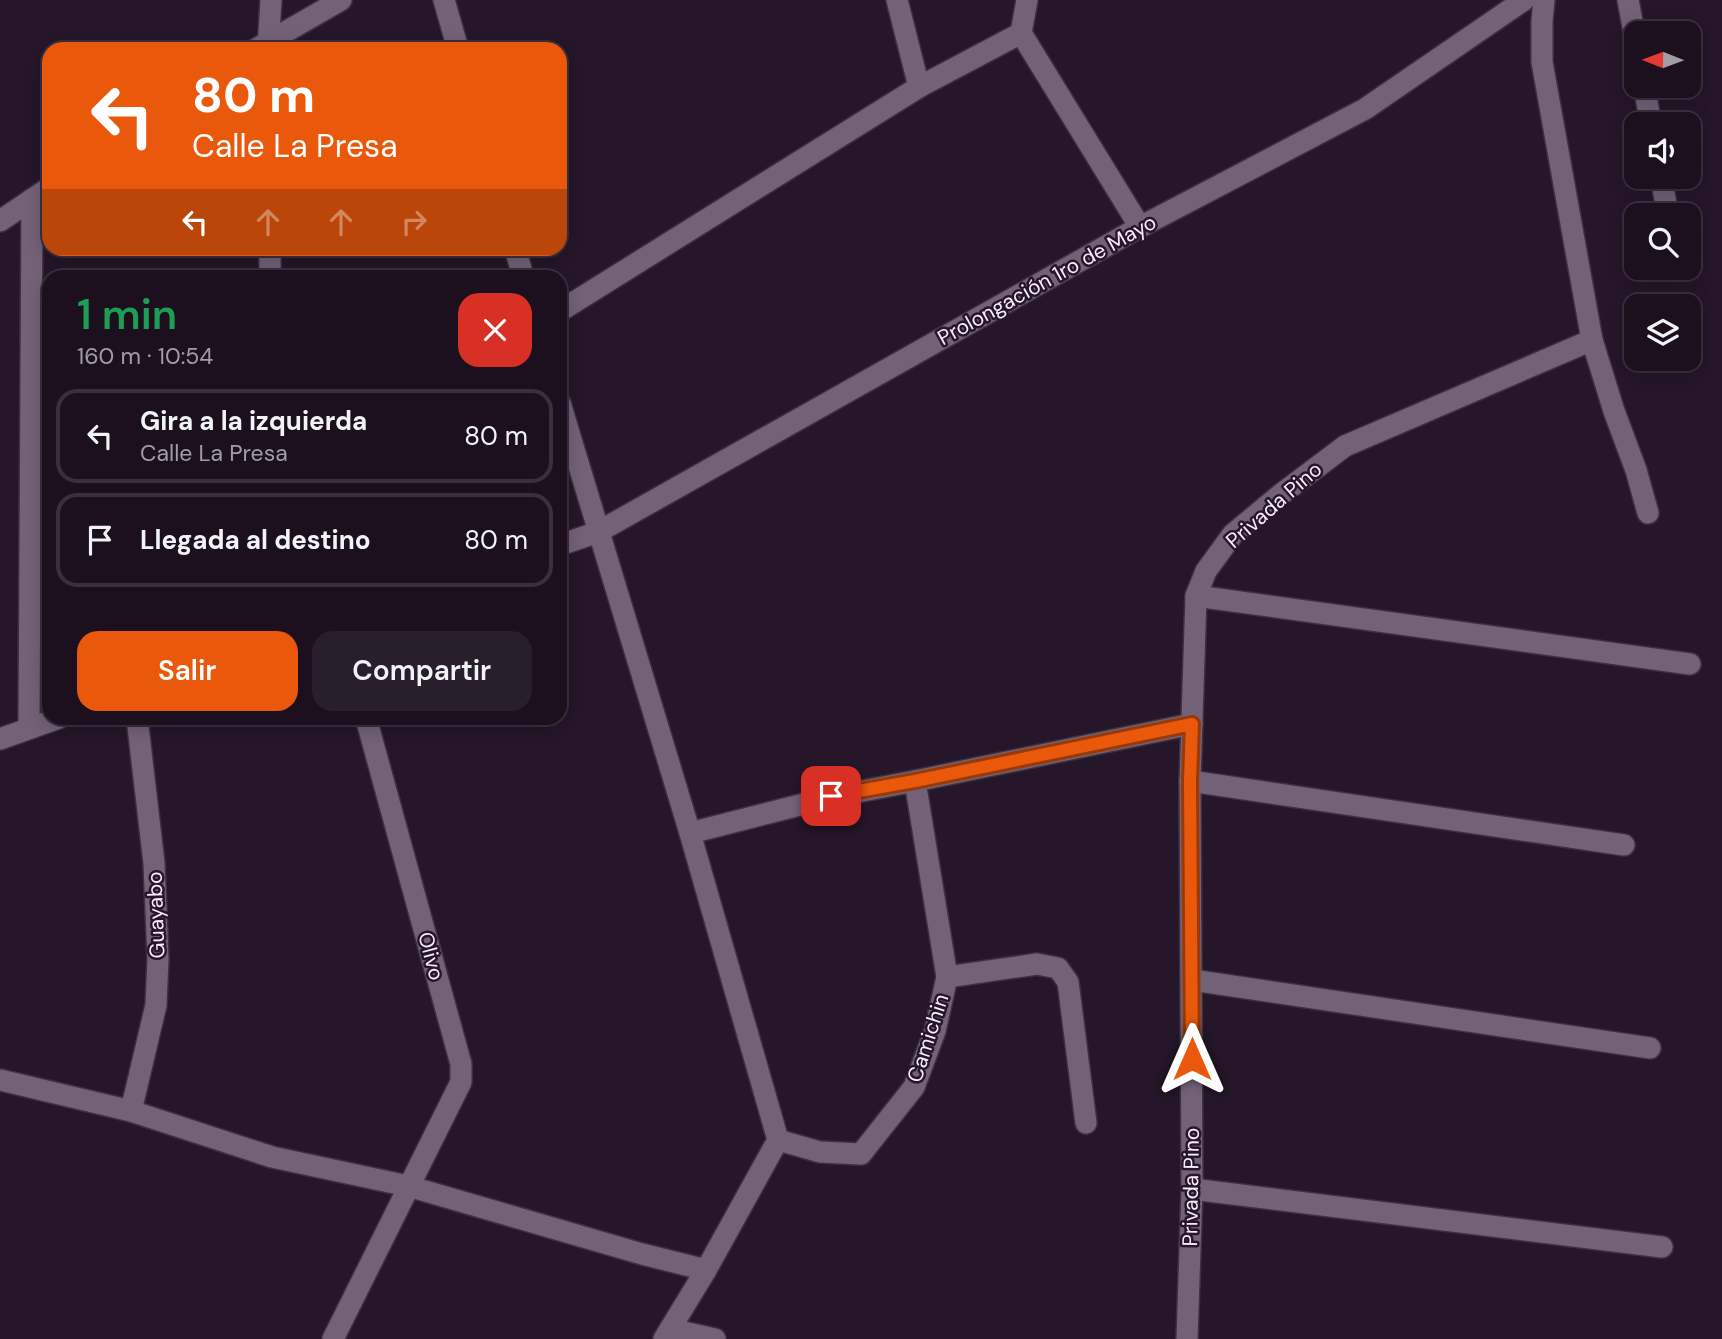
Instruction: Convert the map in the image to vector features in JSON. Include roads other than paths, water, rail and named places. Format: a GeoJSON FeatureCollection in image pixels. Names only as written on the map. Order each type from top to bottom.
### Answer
{"type":"FeatureCollection","features":[{"type":"Feature","properties":{"kind":"street"},"geometry":{"type":"LineString","coordinates":[[265,42],[271,0]]}},
{"type":"Feature","properties":{"kind":"street"},"geometry":{"type":"LineString","coordinates":[[271,42],[341,0]]}},
{"type":"Feature","properties":{"kind":"street"},"geometry":{"type":"LineString","coordinates":[[444,0],[456,42]]}},
{"type":"Feature","properties":{"kind":"street"},"geometry":{"type":"LineString","coordinates":[[897,0],[919,87]]}},
{"type":"Feature","properties":{"kind":"street"},"geometry":{"type":"LineString","coordinates":[[1027,0],[1021,33],[1140,228]]}},
{"type":"Feature","properties":{"kind":"street","name":"Prolongación 1ro de Mayo"},"geometry":{"type":"LineString","coordinates":[[567,543],[598,532],[1140,228],[1365,109],[1524,0]]}},
{"type":"Feature","properties":{"kind":"street"},"geometry":{"type":"LineString","coordinates":[[1544,0],[1542,62],[1592,340],[1648,513]]}},
{"type":"Feature","properties":{"kind":"street"},"geometry":{"type":"LineString","coordinates":[[1628,0],[1632,21]]}},
{"type":"Feature","properties":{"kind":"street"},"geometry":{"type":"LineString","coordinates":[[567,307],[919,87],[1021,33]]}},
{"type":"Feature","properties":{"kind":"street"},"geometry":{"type":"LineString","coordinates":[[0,221],[41,194]]}},
{"type":"Feature","properties":{"kind":"street"},"geometry":{"type":"LineString","coordinates":[[29,727],[41,194]]}},
{"type":"Feature","properties":{"kind":"street","name":"Privada Pino"},"geometry":{"type":"LineString","coordinates":[[1187,1339],[1192,1189],[1190,781],[1196,596],[1206,571],[1233,534],[1345,446],[1592,340]]}},
{"type":"Feature","properties":{"kind":"street"},"geometry":{"type":"LineString","coordinates":[[567,427],[690,832],[778,1140],[667,1334],[715,1339]]}},
{"type":"Feature","properties":{"kind":"street"},"geometry":{"type":"LineString","coordinates":[[1196,596],[1689,664]]}},
{"type":"Feature","properties":{"kind":"street"},"geometry":{"type":"LineString","coordinates":[[0,739],[42,723]]}},
{"type":"Feature","properties":{"kind":"street"},"geometry":{"type":"LineString","coordinates":[[690,832],[831,796],[1192,724]]}},
{"type":"Feature","properties":{"kind":"street","name":"Guayabo"},"geometry":{"type":"LineString","coordinates":[[131,1111],[156,1005],[158,959],[153,863],[138,725]]}},
{"type":"Feature","properties":{"kind":"street","name":"Olivo"},"geometry":{"type":"LineString","coordinates":[[333,1339],[461,1082],[461,1064],[368,725]]}},
{"type":"Feature","properties":{"kind":"street","name":"Camichin"},"geometry":{"type":"LineString","coordinates":[[778,1140],[820,1152],[861,1154],[914,1087],[935,1031],[947,977],[915,781]]}},
{"type":"Feature","properties":{"kind":"street"},"geometry":{"type":"LineString","coordinates":[[1190,781],[1624,845]]}},
{"type":"Feature","properties":{"kind":"street"},"geometry":{"type":"LineString","coordinates":[[947,977],[1037,964],[1058,968],[1068,982],[1086,1123]]}},
{"type":"Feature","properties":{"kind":"street"},"geometry":{"type":"LineString","coordinates":[[1192,980],[1650,1048]]}},
{"type":"Feature","properties":{"kind":"street"},"geometry":{"type":"LineString","coordinates":[[0,1080],[131,1111],[272,1157],[408,1186],[706,1270]]}},
{"type":"Feature","properties":{"kind":"street"},"geometry":{"type":"LineString","coordinates":[[1192,1189],[1662,1247]]}}]}
